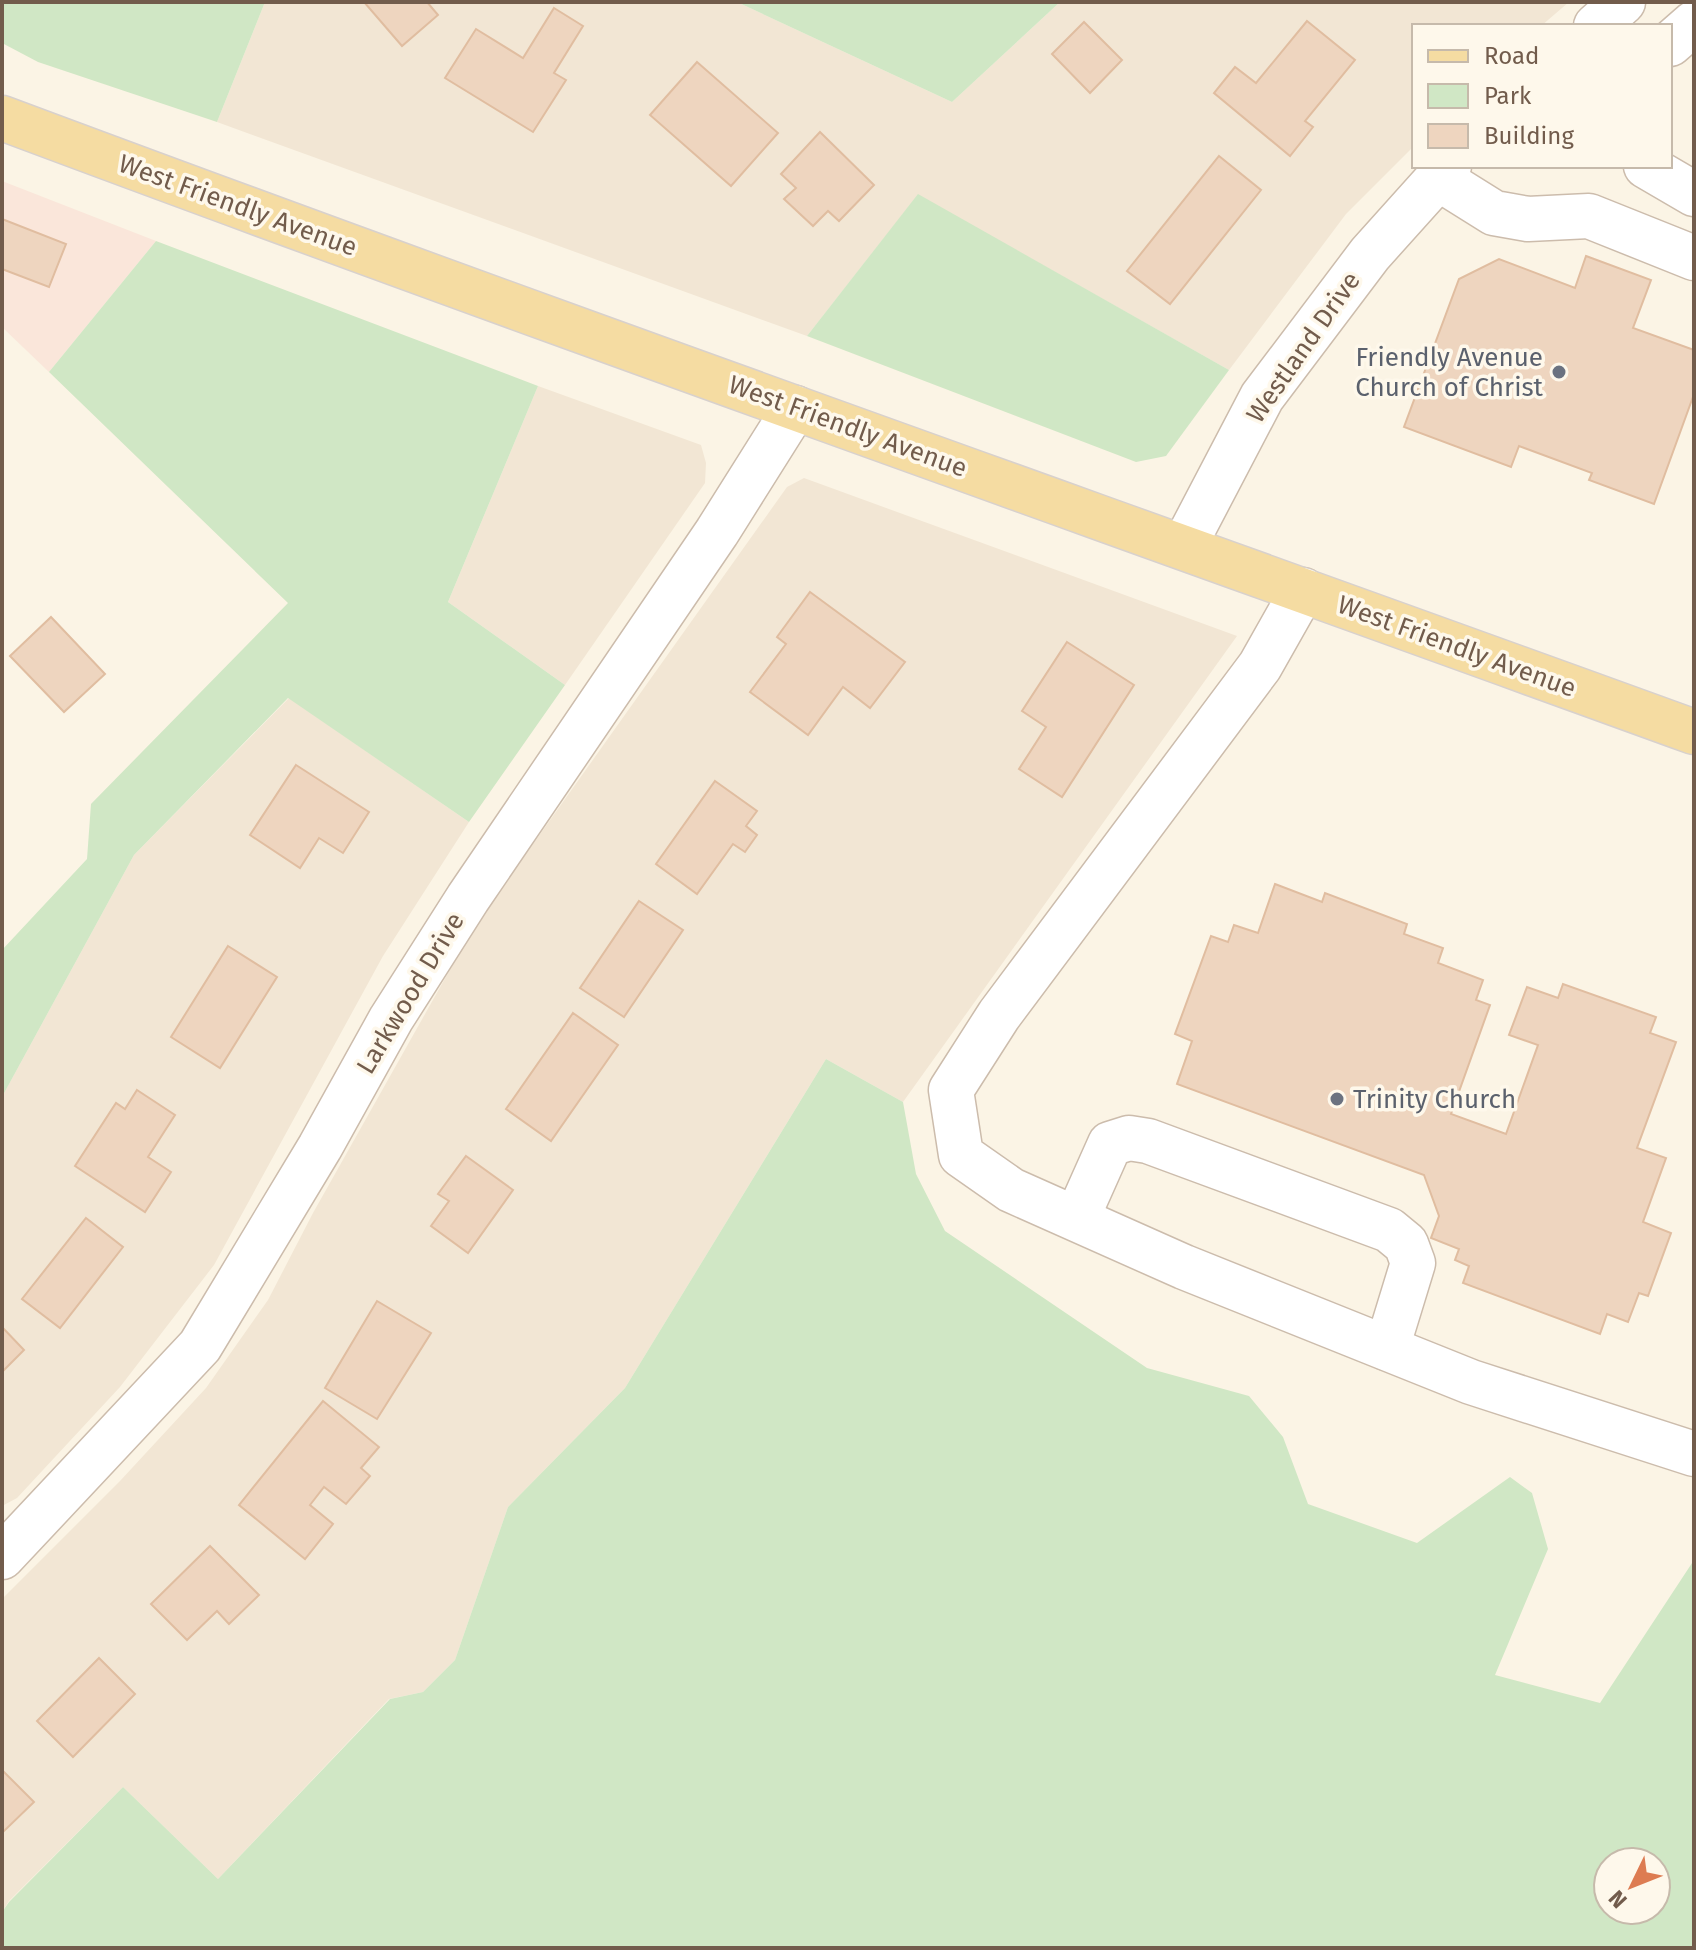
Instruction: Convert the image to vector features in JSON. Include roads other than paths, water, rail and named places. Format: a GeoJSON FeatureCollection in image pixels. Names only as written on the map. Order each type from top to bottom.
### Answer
{"type":"FeatureCollection","features":[{"type":"Feature","properties":{"kind":"main road","name":"West Friendly Avenue"},"geometry":{"type":"LineString","coordinates":[[2,118],[1694,732]]}},
{"type":"Feature","properties":{"kind":"street"},"geometry":{"type":"LineString","coordinates":[[1598,24],[1623,2]]}},
{"type":"Feature","properties":{"kind":"street"},"geometry":{"type":"LineString","coordinates":[[1672,42],[1694,23]]}},
{"type":"Feature","properties":{"kind":"street"},"geometry":{"type":"LineString","coordinates":[[1649,168],[1694,194]]}},
{"type":"Feature","properties":{"kind":"street"},"geometry":{"type":"LineString","coordinates":[[1443,172],[1494,213],[1528,219],[1589,216],[1694,258]]}},
{"type":"Feature","properties":{"kind":"street","name":"Westland Drive"},"geometry":{"type":"LineString","coordinates":[[1184,546],[1262,397],[1370,254],[1443,172]]}},
{"type":"Feature","properties":{"kind":"street","name":"Larkwood Drive"},"geometry":{"type":"LineString","coordinates":[[2,1557],[200,1346],[320,1147],[399,1005],[468,898],[717,532],[795,408]]}},
{"type":"Feature","properties":{"kind":"street"},"geometry":{"type":"LineString","coordinates":[[1303,590],[1260,666],[999,1015],[951,1090],[961,1155],[1011,1190],[1184,1267],[1471,1382],[1694,1454]]}},
{"type":"Feature","properties":{"kind":"street"},"geometry":{"type":"LineString","coordinates":[[1077,1218],[1110,1144],[1129,1138],[1148,1141],[1389,1230],[1406,1244],[1413,1263],[1387,1348]]}},
{"type":"Feature","properties":{"kind":"place","name":"Friendly Avenue Church of Christ"},"geometry":{"type":"Point","coordinates":[1559,372]}},
{"type":"Feature","properties":{"kind":"place","name":"Trinity Church"},"geometry":{"type":"Point","coordinates":[1337,1099]}}]}
